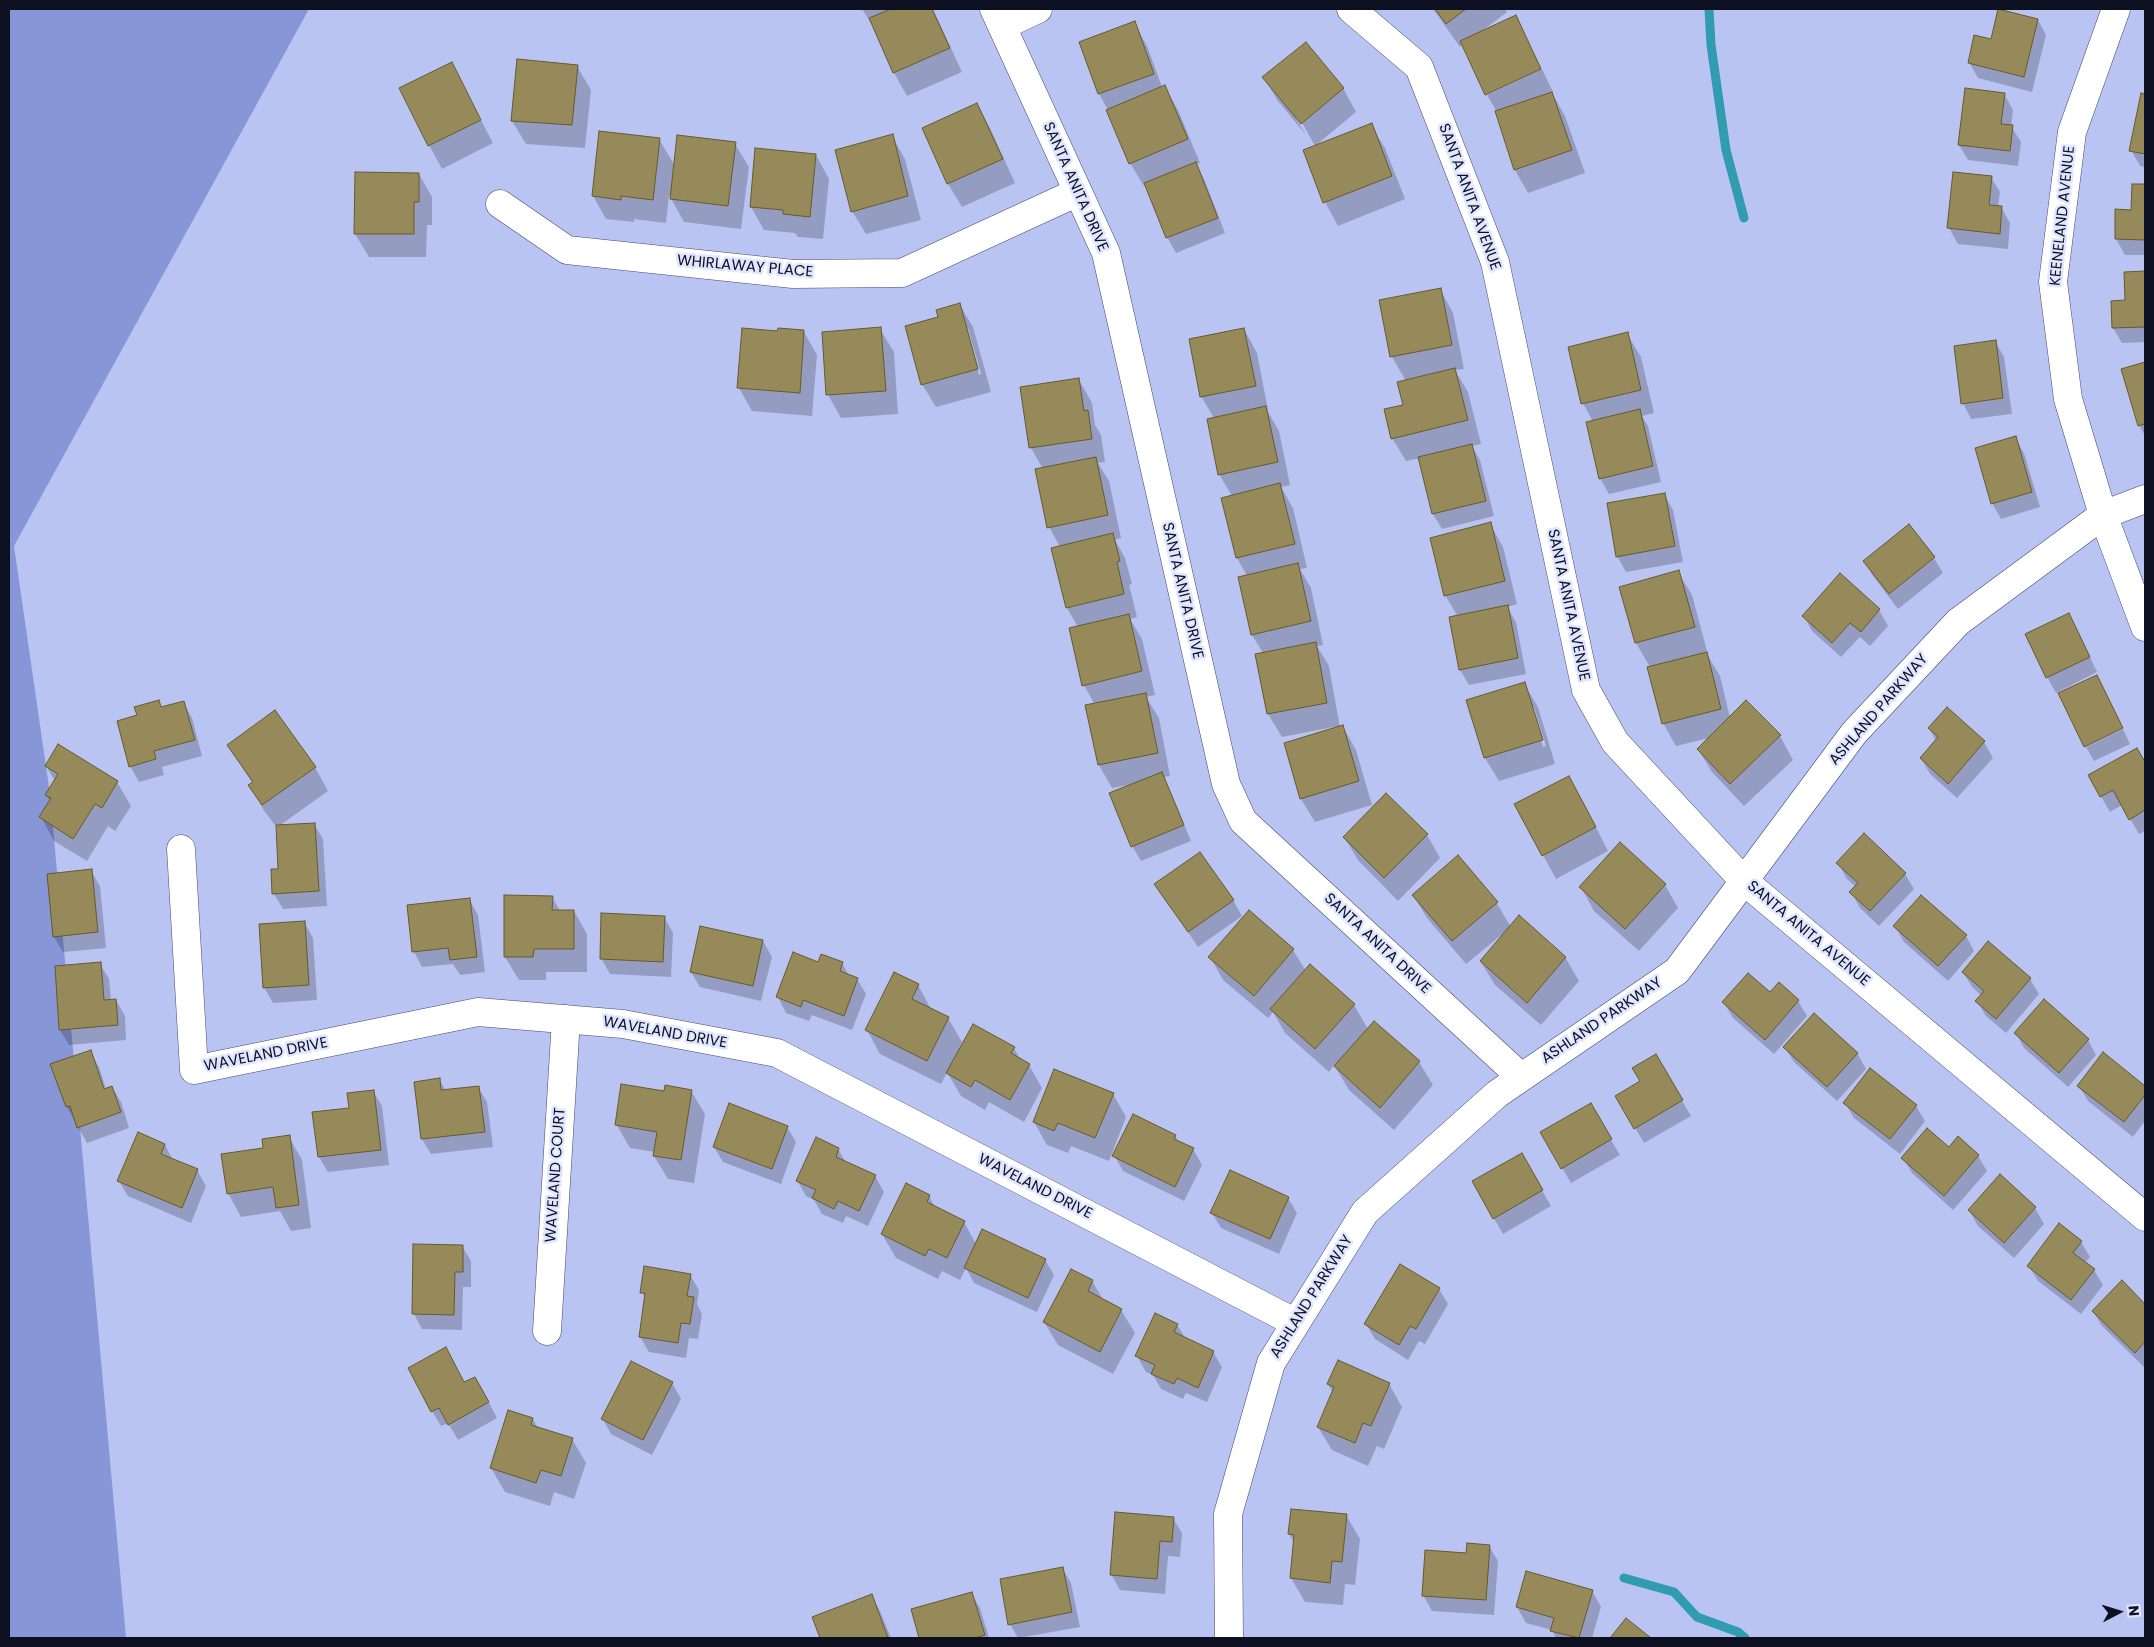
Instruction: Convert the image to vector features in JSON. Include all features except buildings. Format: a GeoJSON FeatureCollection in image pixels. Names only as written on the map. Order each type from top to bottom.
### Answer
{"type":"FeatureCollection","features":[{"type":"Feature","properties":{"kind":"street"},"geometry":{"type":"LineString","coordinates":[[998,18],[1038,9]]}},
{"type":"Feature","properties":{"kind":"street","name":"SANTA ANITA AVENUE"},"geometry":{"type":"LineString","coordinates":[[1350,9],[1419,67],[1495,262],[1586,690],[1615,742],[1744,881],[2145,1217]]}},
{"type":"Feature","properties":{"kind":"street","name":"KEENELAND AVENUE"},"geometry":{"type":"LineString","coordinates":[[2116,9],[2072,132],[2053,282],[2068,399],[2103,515],[2145,627]]}},
{"type":"Feature","properties":{"kind":"street","name":"SANTA ANITA DRIVE"},"geometry":{"type":"LineString","coordinates":[[998,18],[1106,253],[1226,784],[1243,821],[1521,1077]]}},
{"type":"Feature","properties":{"kind":"street","name":"WHIRLAWAY PLACE"},"geometry":{"type":"LineString","coordinates":[[500,204],[566,250],[793,274],[902,273],[1078,192]]}},
{"type":"Feature","properties":{"kind":"street","name":"ASHLAND PARKWAY"},"geometry":{"type":"LineString","coordinates":[[1229,1638],[1228,1514],[1272,1363],[1365,1212],[1497,1094],[1677,971],[1854,733],[1958,622],[2103,515],[2145,500]]}},
{"type":"Feature","properties":{"kind":"street","name":"WAVELAND DRIVE"},"geometry":{"type":"LineString","coordinates":[[181,849],[194,1070],[478,1012],[623,1024],[777,1053],[1296,1323]]}},
{"type":"Feature","properties":{"kind":"street","name":"WAVELAND COURT"},"geometry":{"type":"LineString","coordinates":[[547,1331],[566,1019]]}},
{"type":"Feature","properties":{"kind":"shaded area"},"geometry":{"type":"Polygon","coordinates":[[[9,9],[309,9],[14,546],[50,794],[126,1638],[9,1638],[9,9]]]}},
{"type":"Feature","properties":{"kind":"waterway"},"geometry":{"type":"LineString","coordinates":[[1709,9],[1711,45],[1726,150],[1744,218]]}},
{"type":"Feature","properties":{"kind":"waterway"},"geometry":{"type":"LineString","coordinates":[[1624,1578],[1674,1592],[1697,1617],[1738,1632],[1745,1638]]}}]}
